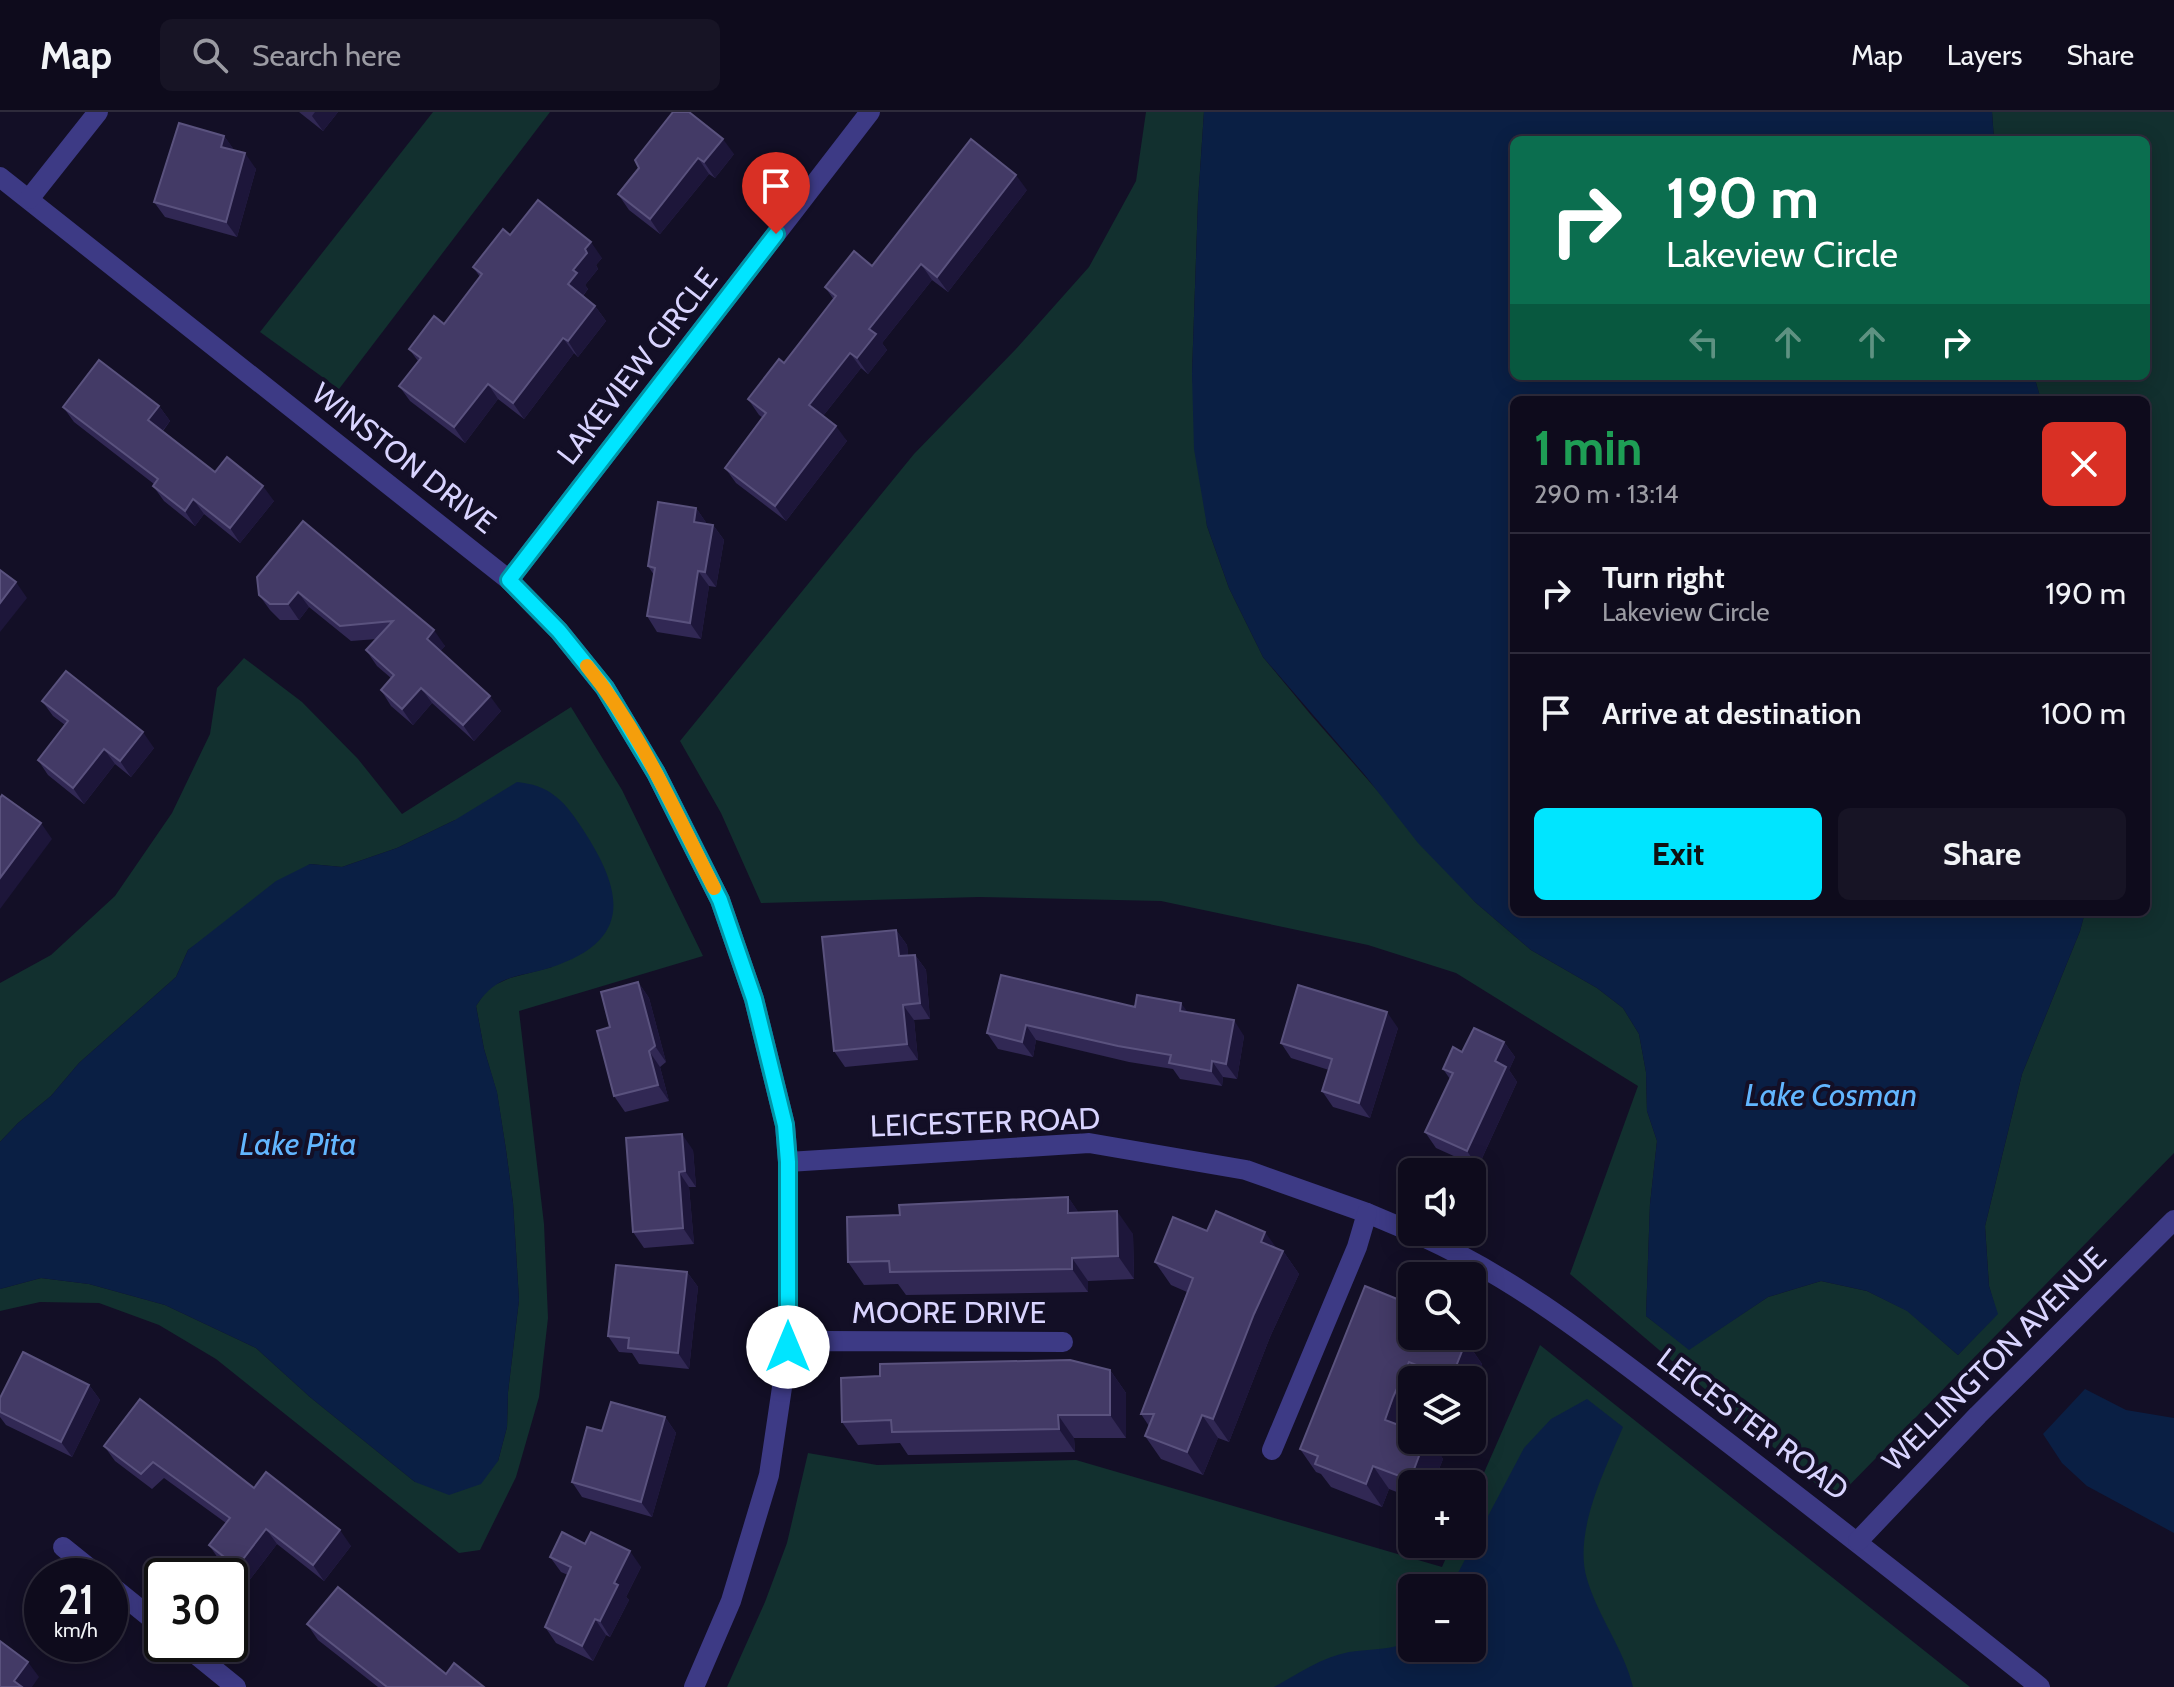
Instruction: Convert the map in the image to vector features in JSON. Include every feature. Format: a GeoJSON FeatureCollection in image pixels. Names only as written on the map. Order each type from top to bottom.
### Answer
{"type":"FeatureCollection","features":[{"type":"Feature","properties":{"kind":"street"},"geometry":{"type":"LineString","coordinates":[[29,199],[98,112]]}},
{"type":"Feature","properties":{"kind":"street","name":"LAKEVIEW CIRCLE"},"geometry":{"type":"LineString","coordinates":[[509,580],[870,112]]}},
{"type":"Feature","properties":{"kind":"street","name":"WINSTON DRIVE"},"geometry":{"type":"LineString","coordinates":[[0,177],[509,580],[559,631],[605,688],[656,773],[720,900],[754,999],[785,1125],[788,1162],[788,1347],[769,1475],[731,1601],[694,1687]]}},
{"type":"Feature","properties":{"kind":"street","name":"LEICESTER ROAD"},"geometry":{"type":"LineString","coordinates":[[788,1162],[1089,1143],[1246,1170],[1398,1226]]}},
{"type":"Feature","properties":{"kind":"street"},"geometry":{"type":"LineString","coordinates":[[1272,1450],[1357,1247],[1367,1213]]}},
{"type":"Feature","properties":{"kind":"street","name":"WELLINGTON AVENUE"},"geometry":{"type":"LineString","coordinates":[[1858,1541],[1978,1415],[2174,1220]]}},
{"type":"Feature","properties":{"kind":"street","name":"LEICESTER ROAD"},"geometry":{"type":"LineString","coordinates":[[1439,1246],[1510,1283],[1598,1343],[1858,1541],[2040,1687]]}},
{"type":"Feature","properties":{"kind":"street","name":"MOORE DRIVE"},"geometry":{"type":"LineString","coordinates":[[788,1347],[824,1341],[1063,1342]]}},
{"type":"Feature","properties":{"kind":"street"},"geometry":{"type":"LineString","coordinates":[[63,1547],[77,1558]]}},
{"type":"Feature","properties":{"kind":"street"},"geometry":{"type":"LineString","coordinates":[[128,1600],[144,1612]]}},
{"type":"Feature","properties":{"kind":"street"},"geometry":{"type":"LineString","coordinates":[[205,1662],[236,1687]]}},
{"type":"Feature","properties":{"kind":"green space"},"geometry":{"type":"Polygon","coordinates":[[[433,112],[550,112],[339,389],[260,332],[433,112]]]}},
{"type":"Feature","properties":{"kind":"green space"},"geometry":{"type":"Polygon","coordinates":[[[1146,112],[1204,112],[1192,374],[1207,526],[1229,588],[1263,657],[1475,902],[1531,950],[1597,988],[1623,1008],[1639,1034],[1646,1072],[1647,1111],[1657,1141],[1650,1204],[1646,1316],[1689,1349],[1768,1297],[1821,1281],[1867,1291],[1908,1311],[1958,1355],[1997,1314],[1989,1286],[1985,1226],[2022,1074],[2084,916],[2150,916],[2150,396],[2040,396],[2035,380],[2150,380],[2150,136],[1994,136],[1992,112],[2174,112],[2174,1153],[1835,1500],[1570,1274],[1638,1086],[1456,973],[1368,945],[1161,901],[979,897],[761,903],[721,813],[680,741],[914,454],[1015,350],[1089,267],[1136,181],[1146,112]]]}},
{"type":"Feature","properties":{"kind":"green space"},"geometry":{"type":"Polygon","coordinates":[[[244,658],[302,702],[358,759],[402,814],[571,707],[622,790],[703,956],[519,1011],[544,1224],[548,1318],[539,1397],[516,1477],[480,1550],[459,1553],[216,1359],[159,1325],[99,1303],[40,1302],[0,1311],[0,1289],[41,1278],[89,1284],[165,1305],[256,1348],[310,1397],[415,1482],[498,1461],[507,1427],[519,1300],[506,1150],[497,1093],[476,1006],[488,988],[510,978],[552,967],[455,820],[397,848],[342,867],[310,864],[188,950],[176,977],[79,1063],[51,1096],[0,1142],[0,983],[51,955],[115,896],[172,813],[210,734],[217,688],[244,658]]]}},
{"type":"Feature","properties":{"kind":"green space"},"geometry":{"type":"Polygon","coordinates":[[[1540,1345],[1970,1687],[727,1687],[787,1543],[808,1453],[877,1465],[1076,1460],[1398,1554],[1398,1558],[1411,1558],[1442,1567],[1446,1558],[1486,1558],[1485,1470],[1540,1345]]]}},
{"type":"Feature","properties":{"kind":"water","name":"Lake Cosman"},"geometry":{"type":"Polygon","coordinates":[[[1204,112],[1992,112],[1994,136],[1510,136],[1510,380],[2035,380],[2040,396],[1510,396],[1510,916],[2084,916],[2022,1074],[1985,1226],[1989,1286],[1998,1314],[1958,1355],[1907,1311],[1867,1291],[1821,1281],[1768,1297],[1689,1350],[1646,1316],[1650,1204],[1657,1141],[1647,1111],[1646,1072],[1639,1034],[1623,1008],[1597,988],[1531,950],[1475,902],[1418,843],[1364,774],[1263,657],[1229,588],[1207,526],[1194,449],[1192,374],[1204,112]]]}},
{"type":"Feature","properties":{"kind":"water","name":"Lake Pita"},"geometry":{"type":"Polygon","coordinates":[[[517,782],[546,790],[574,816],[605,870],[612,891],[613,910],[609,927],[597,943],[549,968],[500,983],[476,1006],[484,1049],[497,1092],[506,1150],[519,1300],[507,1427],[498,1461],[481,1484],[449,1495],[415,1482],[310,1397],[256,1348],[165,1305],[89,1284],[41,1278],[0,1289],[0,1142],[51,1096],[79,1063],[176,977],[188,950],[276,881],[310,864],[342,867],[397,848],[455,820],[517,782]]]}},
{"type":"Feature","properties":{"kind":"water"},"geometry":{"type":"Polygon","coordinates":[[[2085,1389],[2126,1410],[2174,1418],[2174,1533],[2087,1486],[2062,1463],[2043,1434],[2085,1389]]]}},
{"type":"Feature","properties":{"kind":"water"},"geometry":{"type":"Polygon","coordinates":[[[1587,1399],[1623,1427],[1587,1522],[1584,1561],[1592,1593],[1624,1659],[1633,1687],[1274,1687],[1339,1654],[1398,1646],[1398,1662],[1486,1662],[1486,1574],[1457,1574],[1466,1558],[1486,1558],[1486,1520],[1524,1448],[1551,1419],[1587,1399]]]}},
{"type":"Feature","properties":{"kind":"building"},"geometry":{"type":"Polygon","coordinates":[[[673,112],[689,112],[723,139],[704,162],[698,158],[650,219],[618,194],[639,168],[635,160],[673,112]]]}},
{"type":"Feature","properties":{"kind":"building"},"geometry":{"type":"Polygon","coordinates":[[[179,123],[224,136],[221,147],[245,153],[226,222],[154,202],[179,123]]]}},
{"type":"Feature","properties":{"kind":"building"},"geometry":{"type":"Polygon","coordinates":[[[971,139],[1016,175],[937,277],[921,264],[869,329],[876,334],[857,358],[850,353],[809,405],[836,426],[775,506],[725,468],[766,413],[748,399],[779,359],[784,363],[836,296],[825,287],[854,251],[872,266],[971,139]]]}},
{"type":"Feature","properties":{"kind":"building"},"geometry":{"type":"Polygon","coordinates":[[[538,200],[591,242],[585,249],[587,253],[573,270],[577,273],[568,284],[595,306],[568,341],[563,338],[513,403],[488,384],[454,427],[399,386],[421,358],[409,349],[434,316],[444,324],[482,274],[473,267],[503,229],[510,235],[538,200]]]}},
{"type":"Feature","properties":{"kind":"building"},"geometry":{"type":"Polygon","coordinates":[[[99,360],[159,406],[148,420],[215,472],[227,457],[263,486],[230,528],[193,499],[185,511],[153,486],[158,479],[63,407],[99,360]]]}},
{"type":"Feature","properties":{"kind":"building"},"geometry":{"type":"Polygon","coordinates":[[[658,502],[696,508],[694,522],[713,525],[705,572],[698,571],[690,623],[647,616],[655,568],[648,566],[658,502]]]}},
{"type":"Feature","properties":{"kind":"building"},"geometry":{"type":"Polygon","coordinates":[[[303,521],[434,630],[427,639],[490,696],[463,725],[421,688],[402,709],[381,690],[394,675],[366,650],[393,621],[340,626],[298,592],[288,604],[270,604],[259,595],[257,577],[303,521]]]}},
{"type":"Feature","properties":{"kind":"building"},"geometry":{"type":"Polygon","coordinates":[[[0,570],[16,582],[0,603],[0,570]]]}},
{"type":"Feature","properties":{"kind":"building"},"geometry":{"type":"Polygon","coordinates":[[[66,671],[143,732],[120,761],[104,749],[73,788],[38,760],[68,721],[42,701],[66,671]]]}},
{"type":"Feature","properties":{"kind":"building"},"geometry":{"type":"Polygon","coordinates":[[[2,795],[41,823],[0,878],[0,798],[2,795]]]}},
{"type":"Feature","properties":{"kind":"building"},"geometry":{"type":"Polygon","coordinates":[[[896,930],[899,956],[915,955],[920,1003],[903,1005],[907,1044],[834,1051],[822,937],[896,930]]]}},
{"type":"Feature","properties":{"kind":"building"},"geometry":{"type":"Polygon","coordinates":[[[1001,975],[1135,1007],[1137,995],[1181,1003],[1180,1011],[1234,1020],[1226,1064],[1212,1061],[1211,1071],[1169,1063],[1171,1055],[1026,1025],[1022,1042],[987,1033],[1001,975]]]}},
{"type":"Feature","properties":{"kind":"building"},"geometry":{"type":"Polygon","coordinates":[[[638,982],[655,1046],[649,1051],[658,1085],[614,1096],[597,1031],[610,1027],[601,992],[638,982]]]}},
{"type":"Feature","properties":{"kind":"building"},"geometry":{"type":"Polygon","coordinates":[[[1298,985],[1387,1012],[1359,1103],[1322,1091],[1332,1059],[1281,1043],[1298,985]]]}},
{"type":"Feature","properties":{"kind":"building"},"geometry":{"type":"Polygon","coordinates":[[[1474,1028],[1504,1042],[1495,1061],[1506,1067],[1467,1151],[1425,1132],[1453,1073],[1443,1069],[1453,1047],[1462,1052],[1474,1028]]]}},
{"type":"Feature","properties":{"kind":"building"},"geometry":{"type":"Polygon","coordinates":[[[682,1134],[685,1171],[679,1172],[683,1228],[633,1232],[626,1138],[682,1134]]]}},
{"type":"Feature","properties":{"kind":"building"},"geometry":{"type":"Polygon","coordinates":[[[1068,1197],[1068,1213],[1117,1211],[1118,1256],[1072,1258],[1072,1269],[890,1272],[889,1261],[848,1262],[847,1217],[900,1215],[899,1205],[1068,1197]]]}},
{"type":"Feature","properties":{"kind":"building"},"geometry":{"type":"Polygon","coordinates":[[[1216,1211],[1265,1232],[1261,1242],[1283,1251],[1254,1314],[1213,1419],[1202,1415],[1187,1452],[1145,1436],[1154,1414],[1141,1414],[1193,1278],[1155,1262],[1173,1217],[1207,1231],[1216,1211]]]}},
{"type":"Feature","properties":{"kind":"building"},"geometry":{"type":"Polygon","coordinates":[[[616,1265],[687,1272],[678,1353],[628,1348],[629,1338],[608,1336],[616,1265]]]}},
{"type":"Feature","properties":{"kind":"building"},"geometry":{"type":"Polygon","coordinates":[[[1365,1286],[1398,1299],[1398,1350],[1462,1350],[1456,1366],[1419,1366],[1409,1362],[1407,1366],[1398,1366],[1398,1386],[1385,1420],[1398,1425],[1398,1454],[1420,1454],[1414,1470],[1398,1470],[1398,1475],[1373,1466],[1366,1484],[1315,1464],[1318,1456],[1300,1449],[1365,1286]]]}},
{"type":"Feature","properties":{"kind":"building"},"geometry":{"type":"Polygon","coordinates":[[[23,1352],[89,1385],[61,1442],[0,1412],[0,1398],[23,1352]]]}},
{"type":"Feature","properties":{"kind":"building"},"geometry":{"type":"Polygon","coordinates":[[[1070,1360],[1110,1370],[1110,1415],[1058,1415],[1059,1429],[892,1432],[891,1420],[842,1422],[841,1378],[880,1376],[880,1364],[1070,1360]]]}},
{"type":"Feature","properties":{"kind":"building"},"geometry":{"type":"Polygon","coordinates":[[[140,1399],[254,1488],[266,1472],[340,1530],[313,1565],[266,1529],[244,1558],[226,1558],[209,1545],[230,1518],[153,1462],[141,1474],[104,1446],[140,1399]]]}},
{"type":"Feature","properties":{"kind":"building"},"geometry":{"type":"Polygon","coordinates":[[[611,1402],[665,1417],[641,1502],[572,1482],[587,1427],[602,1431],[611,1402]]]}},
{"type":"Feature","properties":{"kind":"building"},"geometry":{"type":"Polygon","coordinates":[[[562,1532],[585,1544],[591,1532],[630,1551],[600,1621],[595,1619],[582,1646],[545,1627],[571,1567],[550,1557],[562,1532]]]}},
{"type":"Feature","properties":{"kind":"building"},"geometry":{"type":"Polygon","coordinates":[[[338,1587],[446,1674],[454,1663],[484,1687],[387,1687],[307,1624],[338,1587]]]}},
{"type":"Feature","properties":{"kind":"building"},"geometry":{"type":"Polygon","coordinates":[[[0,1641],[28,1662],[14,1681],[22,1687],[0,1687],[0,1641]]]}},
{"type":"Feature","properties":{"kind":"slow traffic"},"geometry":{"type":"LineString","coordinates":[[587,666],[605,688],[656,773],[714,888]]}},
{"type":"Feature","properties":{"kind":"route"},"geometry":{"type":"LineString","coordinates":[[776,234],[509,580],[559,631],[605,688],[656,773],[720,900],[754,999],[785,1125],[788,1162],[788,1347]]}}]}
